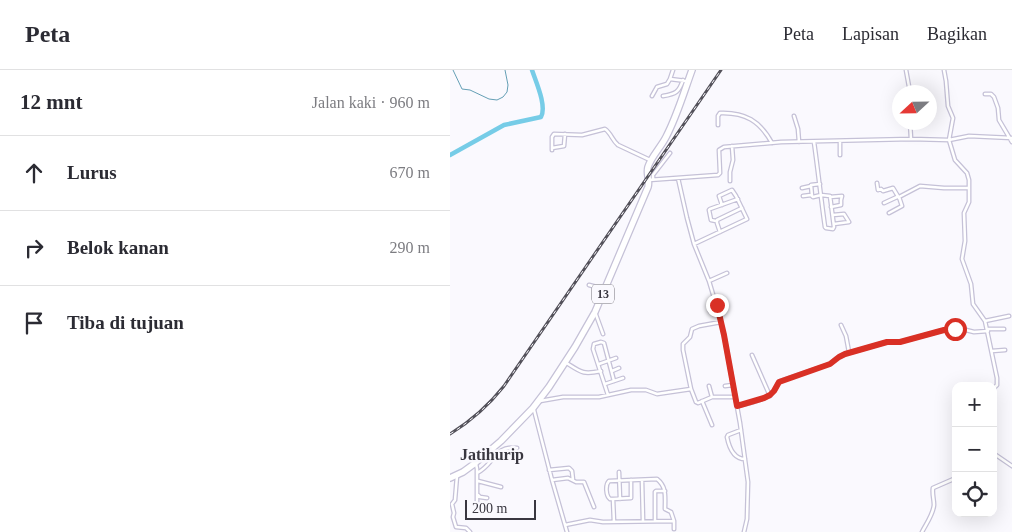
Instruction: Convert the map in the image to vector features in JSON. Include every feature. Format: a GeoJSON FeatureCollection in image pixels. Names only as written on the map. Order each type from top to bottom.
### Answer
{"type":"FeatureCollection","features":[{"type":"Feature","properties":{"kind":"highway","name":"13"},"geometry":{"type":"LineString","coordinates":[[450,478],[477,462],[533,408],[565,362],[595,312],[651,179],[647,173],[647,168],[666,139],[686,81],[692,70]]}},
{"type":"Feature","properties":{"kind":"street"},"geometry":{"type":"LineString","coordinates":[[652,96],[657,88],[667,84],[673,70]]}},
{"type":"Feature","properties":{"kind":"street"},"geometry":{"type":"LineString","coordinates":[[906,70],[909,85]]}},
{"type":"Feature","properties":{"kind":"street"},"geometry":{"type":"LineString","coordinates":[[944,70],[948,106],[953,120],[949,140],[956,163],[968,176],[969,202],[964,213],[965,241],[962,259],[969,277],[973,304],[985,320],[996,382]]}},
{"type":"Feature","properties":{"kind":"street"},"geometry":{"type":"LineString","coordinates":[[670,79],[686,81]]}},
{"type":"Feature","properties":{"kind":"street"},"geometry":{"type":"LineString","coordinates":[[664,96],[677,92],[686,81]]}},
{"type":"Feature","properties":{"kind":"street"},"geometry":{"type":"LineString","coordinates":[[985,94],[991,94],[994,97],[998,108],[999,120],[1012,142]]}},
{"type":"Feature","properties":{"kind":"street"},"geometry":{"type":"LineString","coordinates":[[718,125],[720,113],[745,116],[764,129],[772,143]]}},
{"type":"Feature","properties":{"kind":"street"},"geometry":{"type":"LineString","coordinates":[[794,116],[798,128],[799,142]]}},
{"type":"Feature","properties":{"kind":"street"},"geometry":{"type":"LineString","coordinates":[[565,134],[564,146],[552,149],[553,135],[565,134],[582,135],[605,129],[618,145],[652,160]]}},
{"type":"Feature","properties":{"kind":"street"},"geometry":{"type":"LineString","coordinates":[[910,130],[910,139]]}},
{"type":"Feature","properties":{"kind":"street"},"geometry":{"type":"LineString","coordinates":[[651,179],[718,175],[720,173],[719,150],[732,146],[799,142],[910,139],[949,140],[969,136],[1011,138]]}},
{"type":"Feature","properties":{"kind":"street"},"geometry":{"type":"LineString","coordinates":[[840,141],[840,155]]}},
{"type":"Feature","properties":{"kind":"street"},"geometry":{"type":"LineString","coordinates":[[814,142],[826,228],[833,228],[834,224],[830,197]]}},
{"type":"Feature","properties":{"kind":"street"},"geometry":{"type":"LineString","coordinates":[[730,181],[730,172],[734,160],[732,146]]}},
{"type":"Feature","properties":{"kind":"street"},"geometry":{"type":"LineString","coordinates":[[651,179],[670,153]]}},
{"type":"Feature","properties":{"kind":"street"},"geometry":{"type":"LineString","coordinates":[[678,178],[694,244],[718,308],[737,406],[748,482],[747,519],[744,532]]}},
{"type":"Feature","properties":{"kind":"street"},"geometry":{"type":"LineString","coordinates":[[877,183],[878,190],[881,189],[883,191],[893,188],[902,206],[889,213]]}},
{"type":"Feature","properties":{"kind":"street"},"geometry":{"type":"LineString","coordinates":[[802,188],[820,184]]}},
{"type":"Feature","properties":{"kind":"street"},"geometry":{"type":"LineString","coordinates":[[811,186],[812,195]]}},
{"type":"Feature","properties":{"kind":"street"},"geometry":{"type":"LineString","coordinates":[[884,203],[920,186],[969,188]]}},
{"type":"Feature","properties":{"kind":"street"},"geometry":{"type":"LineString","coordinates":[[694,244],[746,220],[738,199],[732,190],[719,196],[722,205]]}},
{"type":"Feature","properties":{"kind":"street"},"geometry":{"type":"LineString","coordinates":[[803,196],[842,196],[840,200],[841,205],[832,206]]}},
{"type":"Feature","properties":{"kind":"street"},"geometry":{"type":"LineString","coordinates":[[720,232],[716,221],[711,220],[709,209],[738,199]]}},
{"type":"Feature","properties":{"kind":"street"},"geometry":{"type":"LineString","coordinates":[[716,221],[742,208]]}},
{"type":"Feature","properties":{"kind":"street"},"geometry":{"type":"LineString","coordinates":[[833,215],[844,214],[849,222],[834,224]]}},
{"type":"Feature","properties":{"kind":"street"},"geometry":{"type":"LineString","coordinates":[[709,281],[727,273]]}},
{"type":"Feature","properties":{"kind":"street"},"geometry":{"type":"LineString","coordinates":[[590,285],[605,289]]}},
{"type":"Feature","properties":{"kind":"street"},"geometry":{"type":"LineString","coordinates":[[710,311],[718,308]]}},
{"type":"Feature","properties":{"kind":"street"},"geometry":{"type":"LineString","coordinates":[[595,312],[603,334]]}},
{"type":"Feature","properties":{"kind":"street"},"geometry":{"type":"LineString","coordinates":[[985,320],[1008,316]]}},
{"type":"Feature","properties":{"kind":"street"},"geometry":{"type":"LineString","coordinates":[[721,322],[692,329],[690,337],[683,344],[683,350],[691,389],[697,402],[712,397],[735,397]]}},
{"type":"Feature","properties":{"kind":"street"},"geometry":{"type":"LineString","coordinates":[[841,325],[846,336],[849,352]]}},
{"type":"Feature","properties":{"kind":"street"},"geometry":{"type":"LineString","coordinates":[[737,406],[770,396],[779,382],[830,364],[849,352],[887,342],[900,342],[950,330],[962,329],[974,332],[1004,329]]}},
{"type":"Feature","properties":{"kind":"street"},"geometry":{"type":"LineString","coordinates":[[608,395],[593,349],[594,344],[603,342],[614,381]]}},
{"type":"Feature","properties":{"kind":"street"},"geometry":{"type":"LineString","coordinates":[[992,351],[1005,350]]}},
{"type":"Feature","properties":{"kind":"street"},"geometry":{"type":"LineString","coordinates":[[752,355],[770,396]]}},
{"type":"Feature","properties":{"kind":"street"},"geometry":{"type":"LineString","coordinates":[[599,364],[616,358]]}},
{"type":"Feature","properties":{"kind":"street"},"geometry":{"type":"LineString","coordinates":[[565,362],[584,373],[601,371]]}},
{"type":"Feature","properties":{"kind":"street"},"geometry":{"type":"LineString","coordinates":[[612,371],[619,368]]}},
{"type":"Feature","properties":{"kind":"street"},"geometry":{"type":"LineString","coordinates":[[605,384],[623,378]]}},
{"type":"Feature","properties":{"kind":"street"},"geometry":{"type":"LineString","coordinates":[[725,386],[733,385]]}},
{"type":"Feature","properties":{"kind":"street"},"geometry":{"type":"LineString","coordinates":[[710,386],[712,397]]}},
{"type":"Feature","properties":{"kind":"street"},"geometry":{"type":"LineString","coordinates":[[539,401],[599,397],[631,390],[646,390],[657,394],[691,389]]}},
{"type":"Feature","properties":{"kind":"street"},"geometry":{"type":"LineString","coordinates":[[702,401],[712,425]]}},
{"type":"Feature","properties":{"kind":"street"},"geometry":{"type":"LineString","coordinates":[[533,408],[567,532]]}},
{"type":"Feature","properties":{"kind":"street"},"geometry":{"type":"LineString","coordinates":[[741,430],[728,434],[727,437],[733,453],[741,460],[746,459]]}},
{"type":"Feature","properties":{"kind":"street"},"geometry":{"type":"LineString","coordinates":[[477,473],[486,468],[501,450],[509,447],[517,448]]}},
{"type":"Feature","properties":{"kind":"street"},"geometry":{"type":"LineString","coordinates":[[997,456],[1012,466]]}},
{"type":"Feature","properties":{"kind":"street"},"geometry":{"type":"LineString","coordinates":[[477,462],[478,502]]}},
{"type":"Feature","properties":{"kind":"street"},"geometry":{"type":"LineString","coordinates":[[550,470],[569,468],[572,471],[573,480]]}},
{"type":"Feature","properties":{"kind":"street"},"geometry":{"type":"LineString","coordinates":[[619,472],[620,499]]}},
{"type":"Feature","properties":{"kind":"street"},"geometry":{"type":"LineString","coordinates":[[457,475],[455,500],[452,504],[453,517],[456,527],[466,528],[470,532]]}},
{"type":"Feature","properties":{"kind":"street"},"geometry":{"type":"LineString","coordinates":[[552,480],[565,478],[585,483],[594,507]]}},
{"type":"Feature","properties":{"kind":"street"},"geometry":{"type":"LineString","coordinates":[[631,480],[631,498],[608,498],[607,482],[612,480],[657,479],[661,482],[665,491],[665,509],[671,512],[674,529]]}},
{"type":"Feature","properties":{"kind":"street"},"geometry":{"type":"LineString","coordinates":[[642,480],[643,521]]}},
{"type":"Feature","properties":{"kind":"street"},"geometry":{"type":"LineString","coordinates":[[922,532],[934,507],[933,488],[952,480]]}},
{"type":"Feature","properties":{"kind":"street"},"geometry":{"type":"LineString","coordinates":[[478,481],[501,487]]}},
{"type":"Feature","properties":{"kind":"street"},"geometry":{"type":"LineString","coordinates":[[655,521],[655,492],[665,491]]}},
{"type":"Feature","properties":{"kind":"street"},"geometry":{"type":"LineString","coordinates":[[478,495],[487,498]]}},
{"type":"Feature","properties":{"kind":"street"},"geometry":{"type":"LineString","coordinates":[[613,499],[614,522]]}},
{"type":"Feature","properties":{"kind":"street"},"geometry":{"type":"LineString","coordinates":[[565,525],[590,520],[604,522],[674,521]]}},
{"type":"Feature","properties":{"kind":"waterway"},"geometry":{"type":"LineString","coordinates":[[453,70],[462,89],[497,100],[507,92],[508,85],[505,70]]}},
{"type":"Feature","properties":{"kind":"waterway"},"geometry":{"type":"LineString","coordinates":[[450,155],[504,125],[541,117],[542,100],[532,70]]}},
{"type":"Feature","properties":{"kind":"railway"},"geometry":{"type":"LineString","coordinates":[[450,434],[479,412],[504,386],[721,70]]}},
{"type":"Feature","properties":{"kind":"district","name":"Jatihurip"},"geometry":{"type":"Point","coordinates":[492,454]}},
{"type":"Feature","properties":{"kind":"route"},"geometry":{"type":"LineString","coordinates":[[717,305],[737,406],[764,398],[774,391],[779,382],[830,364],[845,354],[887,342],[900,342],[944,330],[955,329]]}}]}
